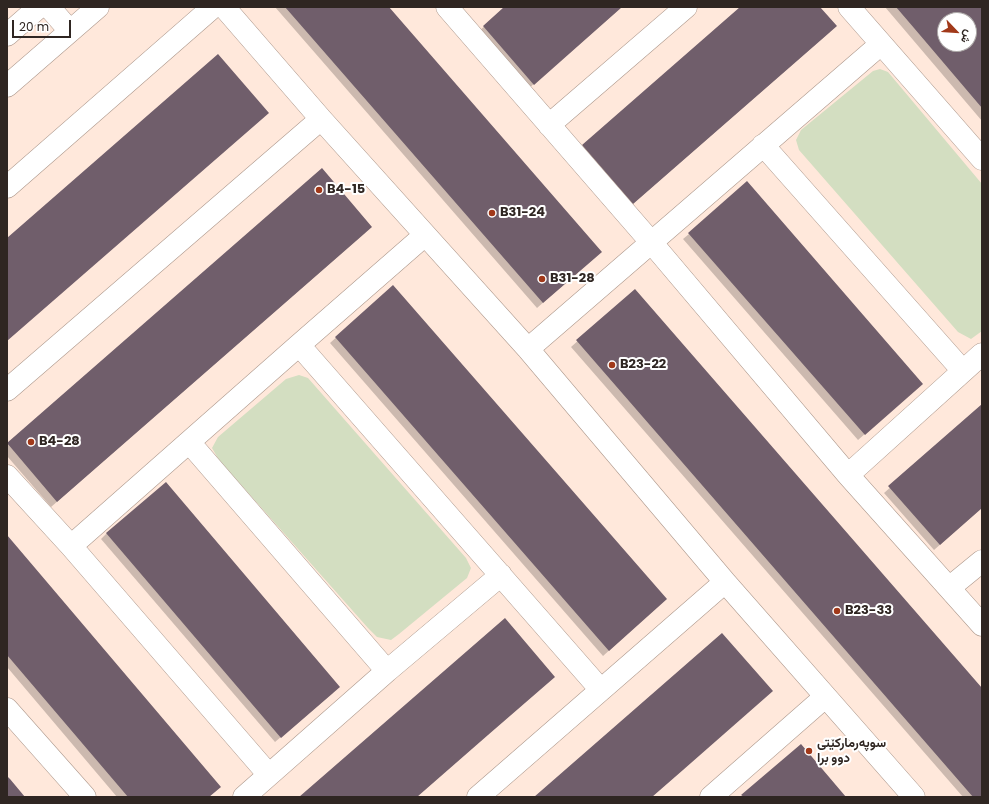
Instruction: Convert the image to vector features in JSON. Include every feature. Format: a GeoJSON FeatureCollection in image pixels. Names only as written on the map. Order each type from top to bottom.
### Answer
{"type":"FeatureCollection","features":[{"type":"Feature","properties":{"kind":"street"},"geometry":{"type":"LineString","coordinates":[[7,35],[39,7]]}},
{"type":"Feature","properties":{"kind":"street"},"geometry":{"type":"LineString","coordinates":[[49,7],[70,31]]}},
{"type":"Feature","properties":{"kind":"street"},"geometry":{"type":"LineString","coordinates":[[7,86],[98,7]]}},
{"type":"Feature","properties":{"kind":"street"},"geometry":{"type":"LineString","coordinates":[[7,187],[213,7]]}},
{"type":"Feature","properties":{"kind":"street"},"geometry":{"type":"LineString","coordinates":[[224,7],[321,119],[528,349],[725,582],[914,797]]}},
{"type":"Feature","properties":{"kind":"street"},"geometry":{"type":"LineString","coordinates":[[447,7],[650,242],[848,475],[982,625]]}},
{"type":"Feature","properties":{"kind":"street"},"geometry":{"type":"LineString","coordinates":[[549,125],[686,7]]}},
{"type":"Feature","properties":{"kind":"street"},"geometry":{"type":"LineString","coordinates":[[849,7],[982,159]]}},
{"type":"Feature","properties":{"kind":"street"},"geometry":{"type":"LineString","coordinates":[[528,349],[650,242],[881,44]]}},
{"type":"Feature","properties":{"kind":"street"},"geometry":{"type":"LineString","coordinates":[[7,390],[321,119]]}},
{"type":"Feature","properties":{"kind":"street"},"geometry":{"type":"LineString","coordinates":[[763,145],[963,371]]}},
{"type":"Feature","properties":{"kind":"street"},"geometry":{"type":"LineString","coordinates":[[71,546],[425,235]]}},
{"type":"Feature","properties":{"kind":"street"},"geometry":{"type":"LineString","coordinates":[[298,345],[601,690]]}},
{"type":"Feature","properties":{"kind":"street"},"geometry":{"type":"LineString","coordinates":[[848,475],[982,354]]}},
{"type":"Feature","properties":{"kind":"street"},"geometry":{"type":"LineString","coordinates":[[189,442],[387,671]]}},
{"type":"Feature","properties":{"kind":"street"},"geometry":{"type":"LineString","coordinates":[[7,476],[71,546],[269,775]]}},
{"type":"Feature","properties":{"kind":"street"},"geometry":{"type":"LineString","coordinates":[[949,588],[982,561]]}},
{"type":"Feature","properties":{"kind":"street"},"geometry":{"type":"LineString","coordinates":[[244,797],[387,671],[501,575]]}},
{"type":"Feature","properties":{"kind":"street"},"geometry":{"type":"LineString","coordinates":[[478,797],[725,582]]}},
{"type":"Feature","properties":{"kind":"street"},"geometry":{"type":"LineString","coordinates":[[711,797],[825,697]]}},
{"type":"Feature","properties":{"kind":"street"},"geometry":{"type":"LineString","coordinates":[[7,709],[85,797]]}},
{"type":"Feature","properties":{"kind":"green space"},"geometry":{"type":"Polygon","coordinates":[[[880,69],[888,72],[982,184],[982,331],[971,339],[958,332],[799,150],[796,140],[801,130],[873,71],[880,69]]]}},
{"type":"Feature","properties":{"kind":"green space"},"geometry":{"type":"Polygon","coordinates":[[[299,375],[308,378],[466,558],[471,568],[467,578],[391,640],[377,637],[368,628],[219,460],[212,448],[218,437],[286,379],[299,375]]]}},
{"type":"Feature","properties":{"kind":"building"},"geometry":{"type":"Polygon","coordinates":[[[285,7],[389,7],[602,252],[543,303],[285,7]]]}},
{"type":"Feature","properties":{"kind":"building"},"geometry":{"type":"Polygon","coordinates":[[[504,7],[622,7],[534,85],[483,26],[504,7]]]}},
{"type":"Feature","properties":{"kind":"building"},"geometry":{"type":"Polygon","coordinates":[[[740,7],[820,7],[837,26],[633,204],[582,145],[740,7]]]}},
{"type":"Feature","properties":{"kind":"building"},"geometry":{"type":"Polygon","coordinates":[[[896,7],[982,7],[982,108],[896,7]]]}},
{"type":"Feature","properties":{"kind":"building"},"geometry":{"type":"Polygon","coordinates":[[[218,54],[269,113],[7,341],[7,238],[218,54]]]}},
{"type":"Feature","properties":{"kind":"building"},"geometry":{"type":"Polygon","coordinates":[[[322,168],[372,227],[57,502],[7,443],[322,168]]]}},
{"type":"Feature","properties":{"kind":"building"},"geometry":{"type":"Polygon","coordinates":[[[747,181],[923,384],[865,435],[688,233],[747,181]]]}},
{"type":"Feature","properties":{"kind":"building"},"geometry":{"type":"Polygon","coordinates":[[[393,285],[667,599],[609,651],[335,337],[393,285]]]}},
{"type":"Feature","properties":{"kind":"building"},"geometry":{"type":"Polygon","coordinates":[[[635,289],[982,688],[982,797],[973,797],[576,340],[635,289]]]}},
{"type":"Feature","properties":{"kind":"building"},"geometry":{"type":"Polygon","coordinates":[[[982,404],[982,508],[940,545],[888,486],[982,404]]]}},
{"type":"Feature","properties":{"kind":"building"},"geometry":{"type":"Polygon","coordinates":[[[166,482],[340,687],[281,738],[106,533],[166,482]]]}},
{"type":"Feature","properties":{"kind":"building"},"geometry":{"type":"Polygon","coordinates":[[[7,535],[221,787],[209,797],[128,797],[7,655],[7,535]]]}},
{"type":"Feature","properties":{"kind":"building"},"geometry":{"type":"Polygon","coordinates":[[[505,618],[555,677],[417,797],[299,797],[505,618]]]}},
{"type":"Feature","properties":{"kind":"building"},"geometry":{"type":"Polygon","coordinates":[[[722,633],[773,691],[683,770],[652,797],[534,797],[722,633]]]}},
{"type":"Feature","properties":{"kind":"building"},"geometry":{"type":"Polygon","coordinates":[[[801,744],[846,797],[744,797],[741,795],[801,744]]]}},
{"type":"Feature","properties":{"kind":"building"},"geometry":{"type":"Polygon","coordinates":[[[7,776],[10,779],[25,797],[7,797],[7,776]]]}},
{"type":"Feature","properties":{"kind":"place","name":"B4-15"},"geometry":{"type":"Point","coordinates":[319,190]}},
{"type":"Feature","properties":{"kind":"place","name":"B31-24"},"geometry":{"type":"Point","coordinates":[492,213]}},
{"type":"Feature","properties":{"kind":"place","name":"B31-28"},"geometry":{"type":"Point","coordinates":[542,279]}},
{"type":"Feature","properties":{"kind":"place","name":"B23-22"},"geometry":{"type":"Point","coordinates":[612,365]}},
{"type":"Feature","properties":{"kind":"place","name":"B4-28"},"geometry":{"type":"Point","coordinates":[31,442]}},
{"type":"Feature","properties":{"kind":"place","name":"B23-33"},"geometry":{"type":"Point","coordinates":[837,611]}},
{"type":"Feature","properties":{"kind":"place","name":"سوپەرمارکێتی دوو برا"},"geometry":{"type":"Point","coordinates":[809,751]}}]}
